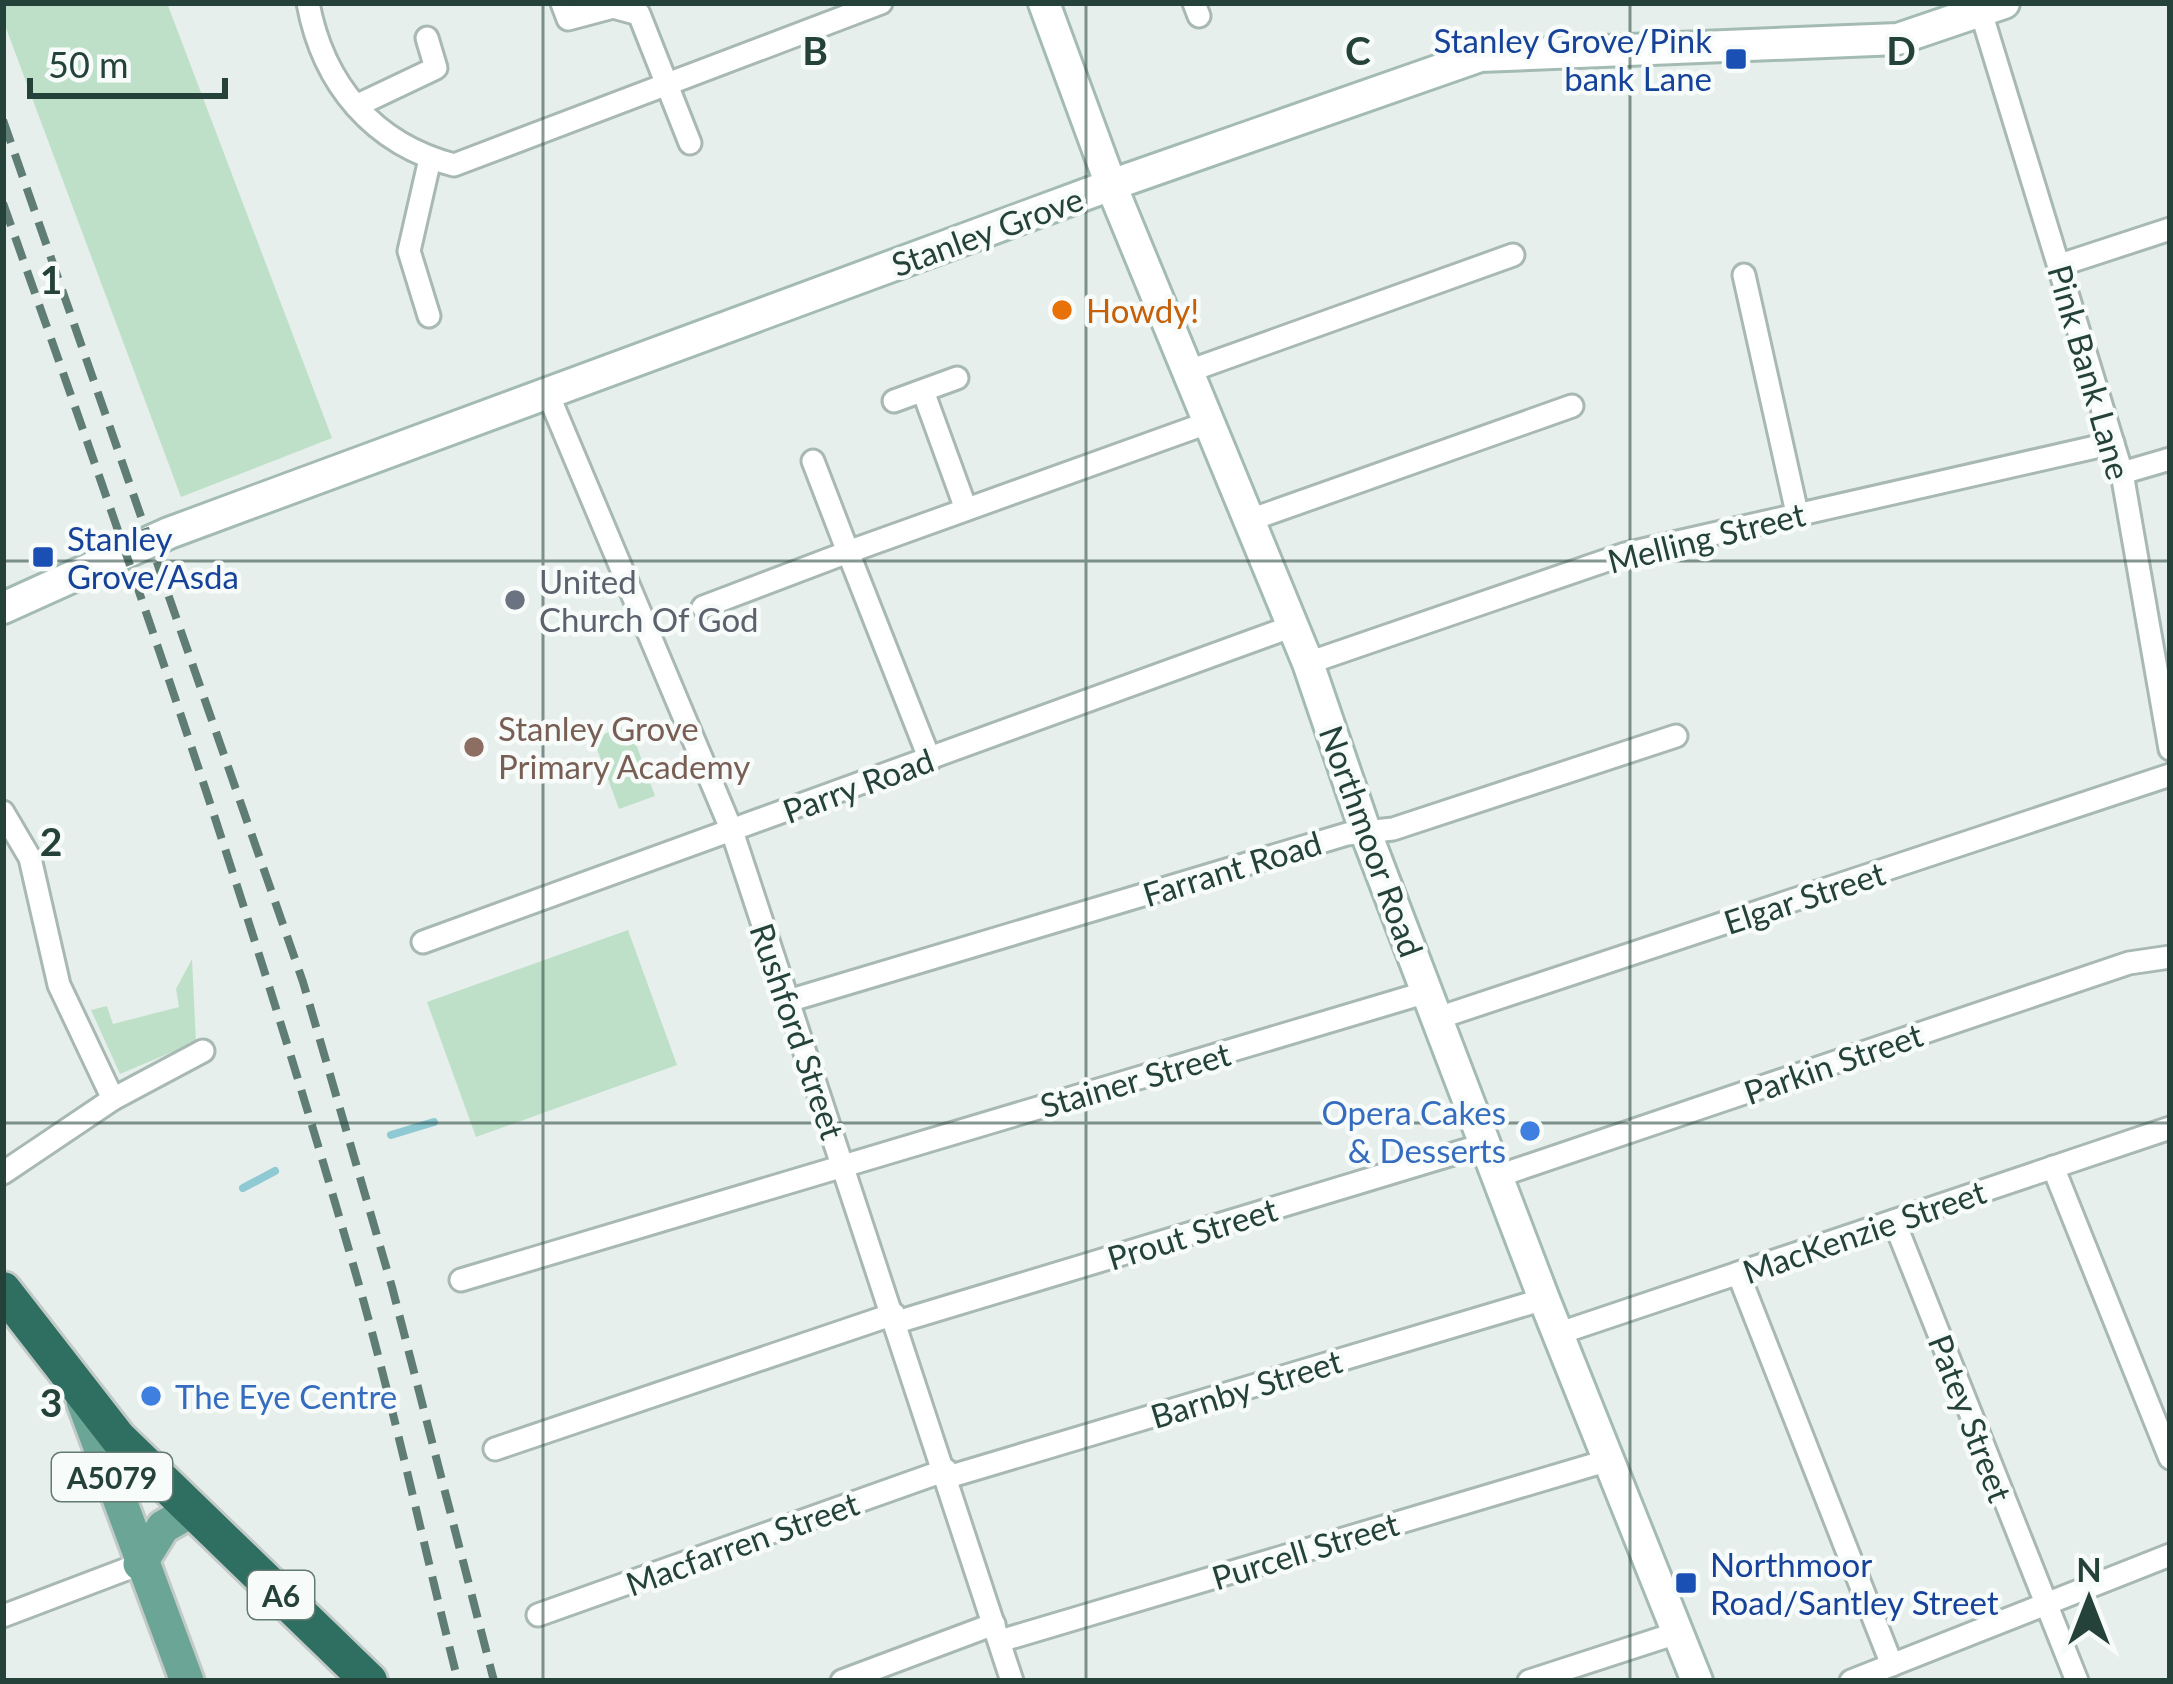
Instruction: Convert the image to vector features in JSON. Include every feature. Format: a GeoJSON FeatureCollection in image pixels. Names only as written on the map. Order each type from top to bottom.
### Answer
{"type":"FeatureCollection","features":[{"type":"Feature","properties":{"kind":"highway","name":"A6"},"geometry":{"type":"LineString","coordinates":[[6,1300],[80,1392],[191,1510],[369,1681]]}},
{"type":"Feature","properties":{"kind":"main road","name":"A5079"},"geometry":{"type":"LineString","coordinates":[[80,1392],[187,1681]]}},
{"type":"Feature","properties":{"kind":"main road"},"geometry":{"type":"LineString","coordinates":[[140,1564],[164,1527],[191,1510]]}},
{"type":"Feature","properties":{"kind":"street"},"geometry":{"type":"LineString","coordinates":[[308,3],[314,39],[332,81],[375,126],[415,155],[454,165],[881,3]]}},
{"type":"Feature","properties":{"kind":"street"},"geometry":{"type":"LineString","coordinates":[[562,3],[568,19],[613,7],[639,14],[690,143]]}},
{"type":"Feature","properties":{"kind":"street","name":"Northmoor Road"},"geometry":{"type":"LineString","coordinates":[[1044,3],[1111,184],[1308,663],[1366,833],[1557,1334],[1697,1681]]}},
{"type":"Feature","properties":{"kind":"street","name":"Stanley Grove"},"geometry":{"type":"LineString","coordinates":[[3,608],[169,533],[1111,184],[1480,56],[1898,39],[1987,6]]}},
{"type":"Feature","properties":{"kind":"street","name":"Pink Bank Lane"},"geometry":{"type":"LineString","coordinates":[[1987,6],[2122,473],[2170,748]]}},
{"type":"Feature","properties":{"kind":"street"},"geometry":{"type":"LineString","coordinates":[[356,106],[436,68],[427,38]]}},
{"type":"Feature","properties":{"kind":"street"},"geometry":{"type":"LineString","coordinates":[[429,316],[410,251],[430,159]]}},
{"type":"Feature","properties":{"kind":"street"},"geometry":{"type":"LineString","coordinates":[[2060,265],[2170,229]]}},
{"type":"Feature","properties":{"kind":"street"},"geometry":{"type":"LineString","coordinates":[[1189,371],[1513,256]]}},
{"type":"Feature","properties":{"kind":"street"},"geometry":{"type":"LineString","coordinates":[[1744,275],[1797,513]]}},
{"type":"Feature","properties":{"kind":"street"},"geometry":{"type":"LineString","coordinates":[[894,401],[957,378]]}},
{"type":"Feature","properties":{"kind":"street"},"geometry":{"type":"LineString","coordinates":[[923,391],[966,509]]}},
{"type":"Feature","properties":{"kind":"street","name":"Rushford Street"},"geometry":{"type":"LineString","coordinates":[[548,394],[732,830],[1012,1681]]}},
{"type":"Feature","properties":{"kind":"street"},"geometry":{"type":"LineString","coordinates":[[1250,520],[1572,406]]}},
{"type":"Feature","properties":{"kind":"street"},"geometry":{"type":"LineString","coordinates":[[703,607],[1210,422]]}},
{"type":"Feature","properties":{"kind":"street","name":"Melling Street"},"geometry":{"type":"LineString","coordinates":[[1308,663],[1624,554],[2113,443]]}},
{"type":"Feature","properties":{"kind":"street"},"geometry":{"type":"LineString","coordinates":[[2122,473],[2170,459]]}},
{"type":"Feature","properties":{"kind":"street"},"geometry":{"type":"LineString","coordinates":[[814,461],[930,760]]}},
{"type":"Feature","properties":{"kind":"street","name":"Parry Road"},"geometry":{"type":"LineString","coordinates":[[423,943],[1293,626]]}},
{"type":"Feature","properties":{"kind":"street","name":"Farrant Road"},"geometry":{"type":"LineString","coordinates":[[788,1001],[1393,829],[1676,736]]}},
{"type":"Feature","properties":{"kind":"street","name":"Elgar Street"},"geometry":{"type":"LineString","coordinates":[[1433,1005],[2170,775]]}},
{"type":"Feature","properties":{"kind":"street"},"geometry":{"type":"LineString","coordinates":[[3,812],[30,858],[59,985],[112,1099]]}},
{"type":"Feature","properties":{"kind":"street","name":"Parkin Street"},"geometry":{"type":"LineString","coordinates":[[1498,1176],[2129,963],[2170,957]]}},
{"type":"Feature","properties":{"kind":"street","name":"Stainer Street"},"geometry":{"type":"LineString","coordinates":[[461,1280],[843,1165],[1433,1005]]}},
{"type":"Feature","properties":{"kind":"street"},"geometry":{"type":"LineString","coordinates":[[3,1173],[112,1099],[203,1052]]}},
{"type":"Feature","properties":{"kind":"street","name":"MacKenzie Street"},"geometry":{"type":"LineString","coordinates":[[1557,1334],[2170,1128]]}},
{"type":"Feature","properties":{"kind":"street","name":"Prout Street"},"geometry":{"type":"LineString","coordinates":[[495,1449],[895,1318],[1486,1144]]}},
{"type":"Feature","properties":{"kind":"street"},"geometry":{"type":"LineString","coordinates":[[2053,1167],[2170,1458]]}},
{"type":"Feature","properties":{"kind":"street","name":"Patey Street"},"geometry":{"type":"LineString","coordinates":[[1894,1221],[2077,1681]]}},
{"type":"Feature","properties":{"kind":"street"},"geometry":{"type":"LineString","coordinates":[[1738,1273],[1892,1665]]}},
{"type":"Feature","properties":{"kind":"street","name":"Barnby Street"},"geometry":{"type":"LineString","coordinates":[[947,1474],[1544,1299]]}},
{"type":"Feature","properties":{"kind":"street","name":"Purcell Street"},"geometry":{"type":"LineString","coordinates":[[842,1681],[997,1632],[1609,1460]]}},
{"type":"Feature","properties":{"kind":"street","name":"Macfarren Street"},"geometry":{"type":"LineString","coordinates":[[538,1615],[947,1474]]}},
{"type":"Feature","properties":{"kind":"street"},"geometry":{"type":"LineString","coordinates":[[1851,1681],[2170,1555]]}},
{"type":"Feature","properties":{"kind":"street"},"geometry":{"type":"LineString","coordinates":[[3,1616],[140,1564]]}},
{"type":"Feature","properties":{"kind":"street"},"geometry":{"type":"LineString","coordinates":[[1528,1681],[1677,1633]]}},
{"type":"Feature","properties":{"kind":"green space"},"geometry":{"type":"Polygon","coordinates":[[[3,3],[167,3],[332,438],[181,497],[3,20],[3,3]]]}},
{"type":"Feature","properties":{"kind":"green space"},"geometry":{"type":"Polygon","coordinates":[[[629,725],[655,796],[619,809],[593,738],[629,725]]]}},
{"type":"Feature","properties":{"kind":"green space"},"geometry":{"type":"Polygon","coordinates":[[[628,930],[677,1065],[476,1137],[427,1002],[628,930]]]}},
{"type":"Feature","properties":{"kind":"green space"},"geometry":{"type":"Polygon","coordinates":[[[192,959],[196,1042],[120,1074],[91,1010],[107,1006],[113,1024],[179,1007],[176,989],[192,959]]]}},
{"type":"Feature","properties":{"kind":"waterway"},"geometry":{"type":"LineString","coordinates":[[391,1135],[434,1122]]}},
{"type":"Feature","properties":{"kind":"waterway"},"geometry":{"type":"LineString","coordinates":[[243,1188],[275,1171]]}},
{"type":"Feature","properties":{"kind":"railway"},"geometry":{"type":"LineString","coordinates":[[3,120],[303,982],[392,1287],[494,1681]]}},
{"type":"Feature","properties":{"kind":"railway"},"geometry":{"type":"LineString","coordinates":[[3,203],[145,609],[279,1017],[374,1340],[458,1681]]}},
{"type":"Feature","properties":{"kind":"place","name":"Stanley Grove/Pink bank Lane"},"geometry":{"type":"Point","coordinates":[1736,59]}},
{"type":"Feature","properties":{"kind":"place","name":"Howdy!"},"geometry":{"type":"Point","coordinates":[1062,310]}},
{"type":"Feature","properties":{"kind":"place","name":"Stanley Grove/Asda"},"geometry":{"type":"Point","coordinates":[43,557]}},
{"type":"Feature","properties":{"kind":"place","name":"United Church Of God"},"geometry":{"type":"Point","coordinates":[515,600]}},
{"type":"Feature","properties":{"kind":"place","name":"Stanley Grove Primary Academy"},"geometry":{"type":"Point","coordinates":[474,747]}},
{"type":"Feature","properties":{"kind":"place","name":"Opera Cakes & Desserts"},"geometry":{"type":"Point","coordinates":[1530,1131]}},
{"type":"Feature","properties":{"kind":"place","name":"The Eye Centre"},"geometry":{"type":"Point","coordinates":[151,1396]}},
{"type":"Feature","properties":{"kind":"place","name":"Northmoor Road/Santley Street"},"geometry":{"type":"Point","coordinates":[1686,1583]}}]}
